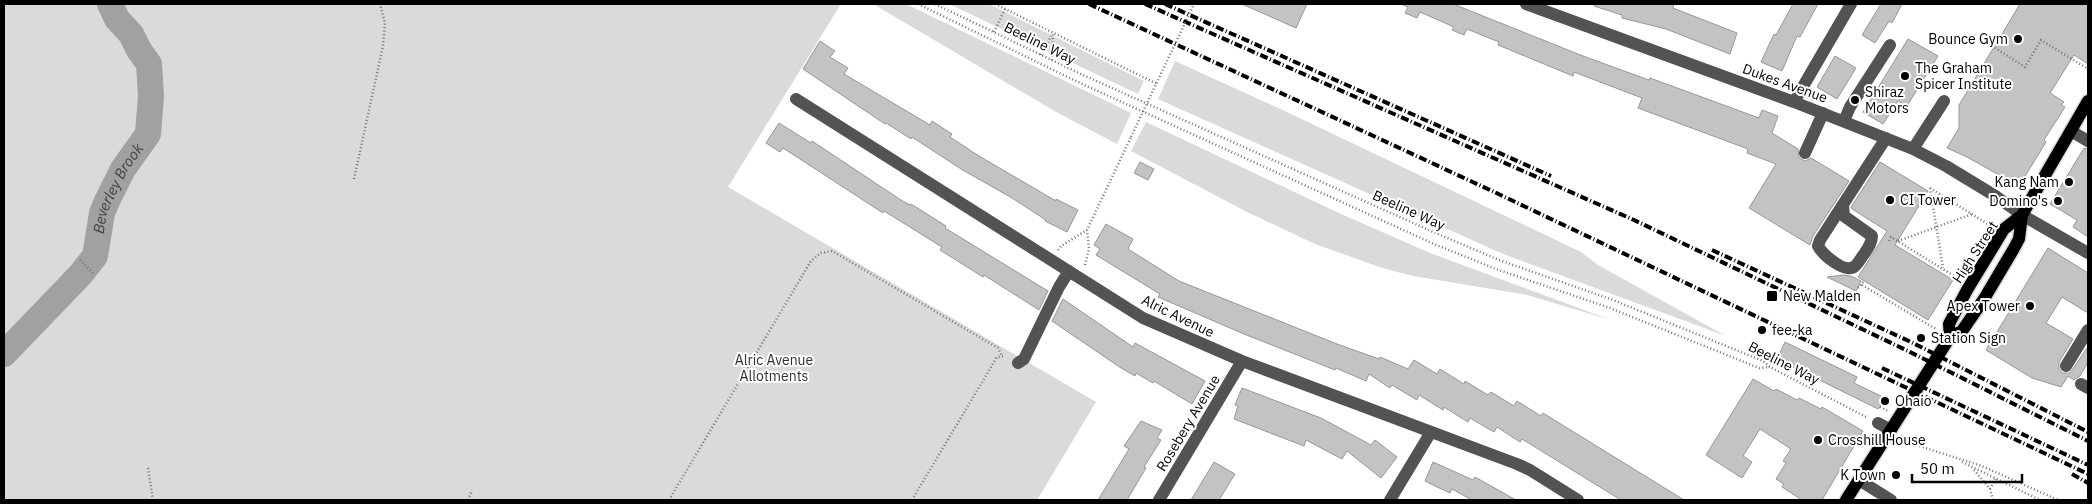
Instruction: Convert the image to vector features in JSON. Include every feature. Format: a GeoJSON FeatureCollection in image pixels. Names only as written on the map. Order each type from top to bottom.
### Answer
{"type":"FeatureCollection","features":[{"type":"Feature","properties":{"kind":"main road","name":"High Street"},"geometry":{"type":"LineString","coordinates":[[1950,337],[1949,324],[1967,290],[2004,229],[2022,214],[2088,101]]}},
{"type":"Feature","properties":{"kind":"main road","name":"High Street"},"geometry":{"type":"LineString","coordinates":[[1846,500],[1950,337],[1962,331],[2008,259],[2019,239],[2022,214]]}},
{"type":"Feature","properties":{"kind":"street","name":"Dukes Avenue"},"geometry":{"type":"LineString","coordinates":[[1526,4],[1794,102],[1913,149],[1946,166],[2088,253]]}},
{"type":"Feature","properties":{"kind":"street"},"geometry":{"type":"LineString","coordinates":[[1794,102],[1851,4]]}},
{"type":"Feature","properties":{"kind":"street"},"geometry":{"type":"LineString","coordinates":[[1844,121],[1850,107],[1890,45]]}},
{"type":"Feature","properties":{"kind":"street","name":"Alric Avenue"},"geometry":{"type":"LineString","coordinates":[[796,99],[1069,271],[1162,327],[1242,361],[1530,470],[1578,500]]}},
{"type":"Feature","properties":{"kind":"street"},"geometry":{"type":"LineString","coordinates":[[1913,149],[1944,101]]}},
{"type":"Feature","properties":{"kind":"street"},"geometry":{"type":"LineString","coordinates":[[1804,153],[1823,113]]}},
{"type":"Feature","properties":{"kind":"street"},"geometry":{"type":"LineString","coordinates":[[2071,131],[2088,142]]}},
{"type":"Feature","properties":{"kind":"street"},"geometry":{"type":"LineString","coordinates":[[1843,205],[1844,216],[1872,236],[1872,240],[1858,262],[1854,267],[1849,268],[1844,267],[1824,254],[1818,246],[1820,240],[1886,138]]}},
{"type":"Feature","properties":{"kind":"street"},"geometry":{"type":"LineString","coordinates":[[1018,363],[1024,359],[1059,287],[1069,271]]}},
{"type":"Feature","properties":{"kind":"street"},"geometry":{"type":"LineString","coordinates":[[2066,366],[2088,330]]}},
{"type":"Feature","properties":{"kind":"street","name":"Rosebery Avenue"},"geometry":{"type":"LineString","coordinates":[[1159,500],[1242,361]]}},
{"type":"Feature","properties":{"kind":"street"},"geometry":{"type":"LineString","coordinates":[[1878,423],[1891,430]]}},
{"type":"Feature","properties":{"kind":"street"},"geometry":{"type":"LineString","coordinates":[[1390,500],[1431,432]]}},
{"type":"Feature","properties":{"kind":"street"},"geometry":{"type":"LineString","coordinates":[[1859,480],[1891,500]]}},
{"type":"Feature","properties":{"kind":"path"},"geometry":{"type":"LineString","coordinates":[[354,179],[383,46],[385,23],[380,4]]}},
{"type":"Feature","properties":{"kind":"path"},"geometry":{"type":"LineString","coordinates":[[918,4],[1080,82],[1434,244],[1496,269],[1610,308],[1759,368],[1770,367]]}},
{"type":"Feature","properties":{"kind":"path","name":"Beeline Way"},"geometry":{"type":"LineString","coordinates":[[935,4],[1041,55],[1431,231],[1499,260],[1613,300],[1763,361],[1770,367],[1878,423]]}},
{"type":"Feature","properties":{"kind":"path"},"geometry":{"type":"LineString","coordinates":[[995,4],[1157,84]]}},
{"type":"Feature","properties":{"kind":"path"},"geometry":{"type":"LineString","coordinates":[[1082,279],[1089,249],[1087,230],[1194,4]]}},
{"type":"Feature","properties":{"kind":"path"},"geometry":{"type":"LineString","coordinates":[[994,32],[1005,9]]}},
{"type":"Feature","properties":{"kind":"path"},"geometry":{"type":"LineString","coordinates":[[1041,55],[1053,32]]}},
{"type":"Feature","properties":{"kind":"path"},"geometry":{"type":"LineString","coordinates":[[1052,60],[1053,32]]}},
{"type":"Feature","properties":{"kind":"path"},"geometry":{"type":"LineString","coordinates":[[1989,44],[2025,66],[2042,40],[2088,69]]}},
{"type":"Feature","properties":{"kind":"path"},"geometry":{"type":"LineString","coordinates":[[1943,269],[1930,188],[1993,228]]}},
{"type":"Feature","properties":{"kind":"path"},"geometry":{"type":"LineString","coordinates":[[1897,241],[1972,214]]}},
{"type":"Feature","properties":{"kind":"path"},"geometry":{"type":"LineString","coordinates":[[1051,259],[1061,246],[1087,230]]}},
{"type":"Feature","properties":{"kind":"path"},"geometry":{"type":"LineString","coordinates":[[1889,241],[1891,237],[1962,281]]}},
{"type":"Feature","properties":{"kind":"path"},"geometry":{"type":"LineString","coordinates":[[669,500],[811,261],[821,252],[832,251],[998,348],[1002,356],[1018,363]]}},
{"type":"Feature","properties":{"kind":"path"},"geometry":{"type":"LineString","coordinates":[[80,260],[94,274]]}},
{"type":"Feature","properties":{"kind":"path"},"geometry":{"type":"LineString","coordinates":[[1858,288],[1864,281]]}},
{"type":"Feature","properties":{"kind":"path"},"geometry":{"type":"LineString","coordinates":[[1862,285],[1936,329]]}},
{"type":"Feature","properties":{"kind":"path"},"geometry":{"type":"LineString","coordinates":[[912,500],[997,358],[1002,356]]}},
{"type":"Feature","properties":{"kind":"path"},"geometry":{"type":"LineString","coordinates":[[1880,406],[1888,411]]}},
{"type":"Feature","properties":{"kind":"path"},"geometry":{"type":"LineString","coordinates":[[1905,439],[1919,446],[1982,466],[2058,500]]}},
{"type":"Feature","properties":{"kind":"path"},"geometry":{"type":"LineString","coordinates":[[1959,460],[1973,469],[2040,500]]}},
{"type":"Feature","properties":{"kind":"path"},"geometry":{"type":"LineString","coordinates":[[148,468],[153,500]]}},
{"type":"Feature","properties":{"kind":"path"},"geometry":{"type":"LineString","coordinates":[[1973,469],[1990,489],[1993,500]]}},
{"type":"Feature","properties":{"kind":"path"},"geometry":{"type":"LineString","coordinates":[[1990,489],[1995,479]]}},
{"type":"Feature","properties":{"kind":"path"},"geometry":{"type":"LineString","coordinates":[[468,500],[472,490]]}},
{"type":"Feature","properties":{"kind":"green space","name":"Alric Avenue Allotments"},"geometry":{"type":"Polygon","coordinates":[[[4,4],[841,4],[728,187],[1096,402],[1037,500],[4,500],[4,4]]]}},
{"type":"Feature","properties":{"kind":"green space"},"geometry":{"type":"Polygon","coordinates":[[[873,4],[906,4],[1131,113],[1117,144],[1058,113],[873,4]]]}},
{"type":"Feature","properties":{"kind":"green space"},"geometry":{"type":"Polygon","coordinates":[[[949,4],[989,4],[1144,81],[1138,94],[949,4]]]}},
{"type":"Feature","properties":{"kind":"green space"},"geometry":{"type":"Polygon","coordinates":[[[1175,61],[1581,252],[1598,265],[1726,336],[1503,254],[1158,99],[1175,61]]]}},
{"type":"Feature","properties":{"kind":"green space"},"geometry":{"type":"Polygon","coordinates":[[[1146,122],[1341,214],[1430,253],[1611,320],[1527,295],[1413,276],[1382,268],[1315,244],[1247,212],[1131,151],[1146,122]]]}},
{"type":"Feature","properties":{"kind":"building"},"geometry":{"type":"Polygon","coordinates":[[[1242,4],[1307,4],[1296,28],[1242,4]]]}},
{"type":"Feature","properties":{"kind":"building"},"geometry":{"type":"Polygon","coordinates":[[[1401,4],[1453,4],[1583,56],[1649,80],[1650,78],[1759,118],[1762,110],[1778,116],[1772,133],[1798,149],[1799,158],[1805,161],[1811,158],[1849,181],[1813,236],[1810,245],[1749,208],[1776,164],[1747,153],[1748,149],[1638,108],[1642,98],[1574,72],[1573,76],[1498,45],[1499,42],[1467,29],[1464,35],[1452,30],[1454,27],[1420,12],[1417,18],[1405,13],[1408,7],[1401,4]]]}},
{"type":"Feature","properties":{"kind":"building"},"geometry":{"type":"Polygon","coordinates":[[[1594,4],[1674,4],[1673,8],[1737,33],[1730,54],[1666,29],[1622,18],[1622,15],[1594,6],[1594,4]]]}},
{"type":"Feature","properties":{"kind":"building"},"geometry":{"type":"Polygon","coordinates":[[[1793,4],[1818,4],[1800,37],[1797,36],[1782,71],[1761,62],[1774,34],[1776,35],[1793,4]]]}},
{"type":"Feature","properties":{"kind":"building"},"geometry":{"type":"Polygon","coordinates":[[[1881,4],[1902,4],[1892,23],[1889,21],[1875,43],[1862,35],[1881,4]]]}},
{"type":"Feature","properties":{"kind":"building"},"geometry":{"type":"Polygon","coordinates":[[[2020,4],[2088,4],[2088,64],[2074,55],[2050,93],[2064,102],[2061,105],[2065,107],[2044,140],[2046,142],[2021,183],[2015,184],[1947,148],[1959,128],[1959,105],[2020,4]]]}},
{"type":"Feature","properties":{"kind":"building","name":"The Graham Spicer Institute"},"geometry":{"type":"Polygon","coordinates":[[[1908,39],[1938,56],[1907,106],[1898,101],[1883,124],[1863,112],[1908,39]]]}},
{"type":"Feature","properties":{"kind":"building"},"geometry":{"type":"Polygon","coordinates":[[[820,41],[835,51],[830,57],[848,68],[844,74],[930,125],[932,121],[952,134],[950,137],[979,156],[1056,201],[1056,199],[1078,210],[1067,232],[1045,221],[1012,198],[961,169],[912,137],[911,139],[885,124],[803,69],[820,41]]]}},
{"type":"Feature","properties":{"kind":"building"},"geometry":{"type":"Polygon","coordinates":[[[1835,56],[1856,68],[1837,99],[1817,87],[1835,56]]]}},
{"type":"Feature","properties":{"kind":"building"},"geometry":{"type":"Polygon","coordinates":[[[779,123],[811,143],[812,141],[901,200],[911,204],[946,226],[945,228],[1048,291],[1039,310],[940,250],[942,247],[884,211],[883,213],[783,148],[780,152],[766,143],[779,123]]]}},
{"type":"Feature","properties":{"kind":"building"},"geometry":{"type":"Polygon","coordinates":[[[2084,148],[2088,149],[2088,237],[2073,227],[2077,220],[2050,204],[2084,148]]]}},
{"type":"Feature","properties":{"kind":"building"},"geometry":{"type":"Polygon","coordinates":[[[1140,162],[1154,169],[1148,180],[1134,173],[1140,162]]]}},
{"type":"Feature","properties":{"kind":"building"},"geometry":{"type":"Polygon","coordinates":[[[1880,162],[1928,191],[1895,245],[1953,280],[1928,320],[1858,277],[1887,231],[1851,207],[1880,162]]]}},
{"type":"Feature","properties":{"kind":"building"},"geometry":{"type":"Polygon","coordinates":[[[1106,224],[1133,239],[1128,249],[1179,281],[1379,359],[1380,357],[1408,369],[1414,360],[1437,374],[1440,369],[1464,384],[1465,381],[1488,395],[1491,392],[1514,406],[1517,401],[1541,416],[1543,413],[1684,500],[1621,500],[1522,439],[1520,442],[1497,427],[1494,432],[1470,418],[1468,422],[1444,407],[1443,410],[1419,395],[1417,400],[1392,385],[1390,388],[1369,374],[1366,381],[1336,368],[1335,370],[1158,297],[1160,294],[1096,255],[1100,249],[1094,245],[1106,224]]]}},
{"type":"Feature","properties":{"kind":"building"},"geometry":{"type":"Polygon","coordinates":[[[2048,248],[2088,273],[2088,313],[2062,297],[2046,323],[2073,339],[2059,362],[2059,369],[2062,373],[2070,373],[2088,349],[2088,362],[2080,376],[2074,380],[2068,376],[2061,387],[2032,378],[1986,350],[2048,248]]]}},
{"type":"Feature","properties":{"kind":"building"},"geometry":{"type":"Polygon","coordinates":[[[1851,276],[1861,281],[1856,291],[1827,277],[1851,276]]]}},
{"type":"Feature","properties":{"kind":"building"},"geometry":{"type":"Polygon","coordinates":[[[1063,299],[1133,347],[1135,343],[1205,381],[1192,404],[1154,381],[1153,383],[1136,373],[1135,376],[1121,368],[1052,321],[1063,299]]]}},
{"type":"Feature","properties":{"kind":"building"},"geometry":{"type":"Polygon","coordinates":[[[1785,342],[1857,377],[1854,383],[1887,399],[1878,409],[1777,359],[1785,342]]]}},
{"type":"Feature","properties":{"kind":"building","name":"Crosshill House"},"geometry":{"type":"Polygon","coordinates":[[[1753,379],[1774,391],[1776,389],[1797,400],[1799,398],[1821,409],[1822,407],[1863,431],[1822,500],[1802,500],[1782,487],[1784,484],[1776,479],[1786,463],[1783,461],[1791,449],[1760,429],[1743,456],[1752,462],[1742,478],[1706,455],[1753,379]]]}},
{"type":"Feature","properties":{"kind":"building"},"geometry":{"type":"Polygon","coordinates":[[[1242,388],[1321,418],[1371,445],[1375,440],[1397,457],[1381,478],[1347,451],[1342,459],[1306,440],[1304,446],[1234,419],[1238,406],[1235,405],[1242,388]]]}},
{"type":"Feature","properties":{"kind":"building"},"geometry":{"type":"Polygon","coordinates":[[[1141,421],[1162,430],[1157,438],[1161,440],[1144,467],[1146,468],[1127,500],[1098,500],[1129,449],[1124,446],[1141,421]]]}},
{"type":"Feature","properties":{"kind":"building"},"geometry":{"type":"Polygon","coordinates":[[[1214,462],[1235,474],[1219,500],[1191,500],[1214,462]]]}},
{"type":"Feature","properties":{"kind":"building"},"geometry":{"type":"Polygon","coordinates":[[[1433,462],[1473,480],[1475,477],[1516,500],[1472,500],[1452,489],[1450,493],[1425,481],[1433,462]]]}},
{"type":"Feature","properties":{"kind":"waterway","name":"Beverley Brook"},"geometry":{"type":"LineString","coordinates":[[4,354],[81,274],[95,256],[102,213],[107,201],[123,169],[148,134],[151,96],[149,64],[131,34],[117,19],[110,4]]}},
{"type":"Feature","properties":{"kind":"railway"},"geometry":{"type":"LineString","coordinates":[[1089,4],[1490,190],[2088,474]]}},
{"type":"Feature","properties":{"kind":"railway"},"geometry":{"type":"LineString","coordinates":[[1145,4],[1634,220],[1908,351],[2088,441]]}},
{"type":"Feature","properties":{"kind":"railway"},"geometry":{"type":"LineString","coordinates":[[1165,4],[1551,176]]}},
{"type":"Feature","properties":{"kind":"railway"},"geometry":{"type":"LineString","coordinates":[[1712,250],[1913,343],[2088,432]]}},
{"type":"Feature","properties":{"kind":"railway"},"geometry":{"type":"LineString","coordinates":[[1882,368],[2088,465]]}},
{"type":"Feature","properties":{"kind":"railway"},"geometry":{"type":"LineString","coordinates":[[2072,474],[2088,483]]}},
{"type":"Feature","properties":{"kind":"place","name":"Bounce Gym"},"geometry":{"type":"Point","coordinates":[2018,39]}},
{"type":"Feature","properties":{"kind":"place","name":"The Graham Spicer Institute"},"geometry":{"type":"Point","coordinates":[1905,76]}},
{"type":"Feature","properties":{"kind":"place","name":"Shiraz Motors"},"geometry":{"type":"Point","coordinates":[1855,100]}},
{"type":"Feature","properties":{"kind":"place","name":"Kang Nam"},"geometry":{"type":"Point","coordinates":[2069,182]}},
{"type":"Feature","properties":{"kind":"place","name":"CI Tower"},"geometry":{"type":"Point","coordinates":[1890,200]}},
{"type":"Feature","properties":{"kind":"place","name":"Domino's"},"geometry":{"type":"Point","coordinates":[2058,201]}},
{"type":"Feature","properties":{"kind":"place","name":"New Malden"},"geometry":{"type":"Point","coordinates":[1772,296]}},
{"type":"Feature","properties":{"kind":"place","name":"Apex Tower"},"geometry":{"type":"Point","coordinates":[2030,306]}},
{"type":"Feature","properties":{"kind":"place","name":"fee-ka"},"geometry":{"type":"Point","coordinates":[1762,330]}},
{"type":"Feature","properties":{"kind":"place","name":"Station Sign"},"geometry":{"type":"Point","coordinates":[1921,338]}},
{"type":"Feature","properties":{"kind":"place","name":"Ohaio"},"geometry":{"type":"Point","coordinates":[1885,401]}},
{"type":"Feature","properties":{"kind":"place","name":"Crosshill House"},"geometry":{"type":"Point","coordinates":[1818,440]}},
{"type":"Feature","properties":{"kind":"place","name":"K Town"},"geometry":{"type":"Point","coordinates":[1896,475]}}]}
